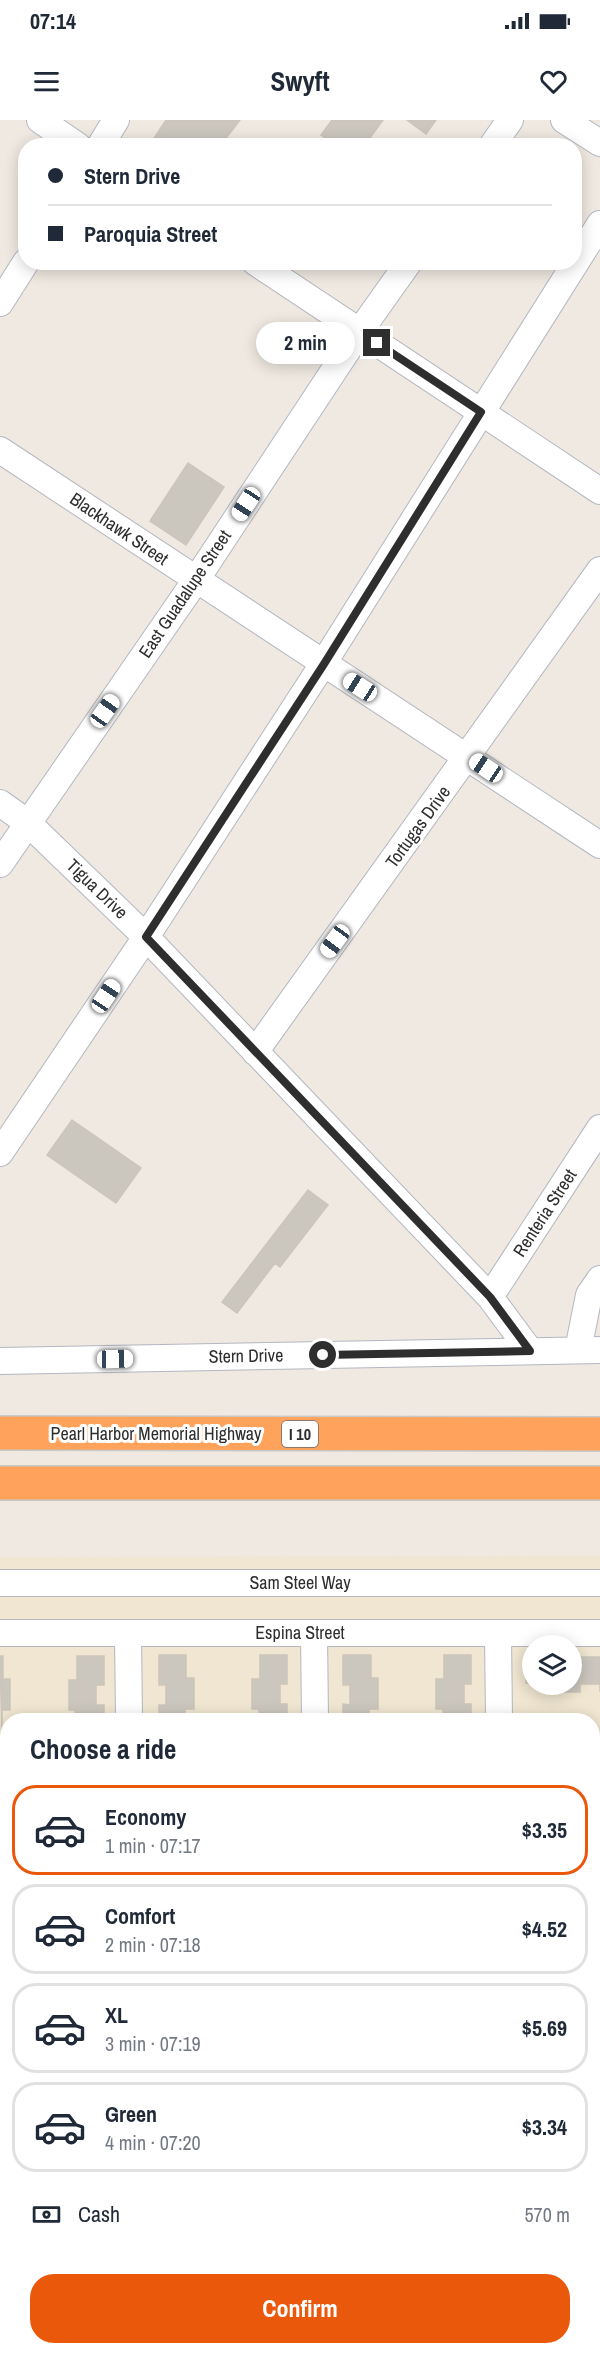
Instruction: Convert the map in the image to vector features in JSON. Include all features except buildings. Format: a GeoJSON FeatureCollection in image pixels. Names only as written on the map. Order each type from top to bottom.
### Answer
{"type":"FeatureCollection","features":[{"type":"Feature","properties":{"kind":"highway","name":"Pearl Harbor Memorial Highway"},"geometry":{"type":"LineString","coordinates":[[0,1433],[600,1434]]}},
{"type":"Feature","properties":{"kind":"highway"},"geometry":{"type":"LineString","coordinates":[[0,1483],[600,1483]]}},
{"type":"Feature","properties":{"kind":"street"},"geometry":{"type":"LineString","coordinates":[[40,120],[66,138]]}},
{"type":"Feature","properties":{"kind":"street"},"geometry":{"type":"LineString","coordinates":[[105,138],[116,120]]}},
{"type":"Feature","properties":{"kind":"street"},"geometry":{"type":"LineString","coordinates":[[498,138],[510,120]]}},
{"type":"Feature","properties":{"kind":"street"},"geometry":{"type":"LineString","coordinates":[[564,120],[600,143]]}},
{"type":"Feature","properties":{"kind":"street"},"geometry":{"type":"LineString","coordinates":[[582,252],[600,224]]}},
{"type":"Feature","properties":{"kind":"street"},"geometry":{"type":"LineString","coordinates":[[0,303],[21,270]]}},
{"type":"Feature","properties":{"kind":"street"},"geometry":{"type":"LineString","coordinates":[[267,270],[600,491]]}},
{"type":"Feature","properties":{"kind":"street","name":"East Guadalupe Street"},"geometry":{"type":"LineString","coordinates":[[0,864],[196,580],[360,331],[403,270]]}},
{"type":"Feature","properties":{"kind":"street"},"geometry":{"type":"LineString","coordinates":[[0,1153],[146,937],[324,664],[571,270]]}},
{"type":"Feature","properties":{"kind":"street","name":"Blackhawk Street"},"geometry":{"type":"LineString","coordinates":[[0,450],[324,664],[469,756],[600,845]]}},
{"type":"Feature","properties":{"kind":"street","name":"Tortugas Drive"},"geometry":{"type":"LineString","coordinates":[[255,1052],[600,570]]}},
{"type":"Feature","properties":{"kind":"street","name":"Tigua Drive"},"geometry":{"type":"LineString","coordinates":[[0,803],[28,823],[146,937],[490,1297],[530,1351]]}},
{"type":"Feature","properties":{"kind":"street","name":"Renteria Street"},"geometry":{"type":"LineString","coordinates":[[490,1297],[600,1128]]}},
{"type":"Feature","properties":{"kind":"street"},"geometry":{"type":"LineString","coordinates":[[589,1350],[589,1295],[600,1280]]}},
{"type":"Feature","properties":{"kind":"street","name":"Stern Drive"},"geometry":{"type":"LineString","coordinates":[[0,1361],[589,1350]]}},
{"type":"Feature","properties":{"kind":"street","name":"Sam Steel Way"},"geometry":{"type":"LineString","coordinates":[[0,1583],[600,1583]]}},
{"type":"Feature","properties":{"kind":"street","name":"Espina Street"},"geometry":{"type":"LineString","coordinates":[[0,1633],[600,1633]]}},
{"type":"Feature","properties":{"kind":"street"},"geometry":{"type":"LineString","coordinates":[[314,1633],[315,1713]]}},
{"type":"Feature","properties":{"kind":"street"},"geometry":{"type":"LineString","coordinates":[[128,1634],[129,1713]]}},
{"type":"Feature","properties":{"kind":"street"},"geometry":{"type":"LineString","coordinates":[[498,1634],[499,1713]]}},
{"type":"Feature","properties":{"kind":"shaded area"},"geometry":{"type":"Polygon","coordinates":[[[600,1556],[600,1713],[0,1713],[0,1557],[600,1556]]]}},
{"type":"Feature","properties":{"kind":"route"},"geometry":{"type":"LineString","coordinates":[[323,1355],[530,1351],[490,1297],[146,937],[324,664],[481,412],[377,343]]}}]}
